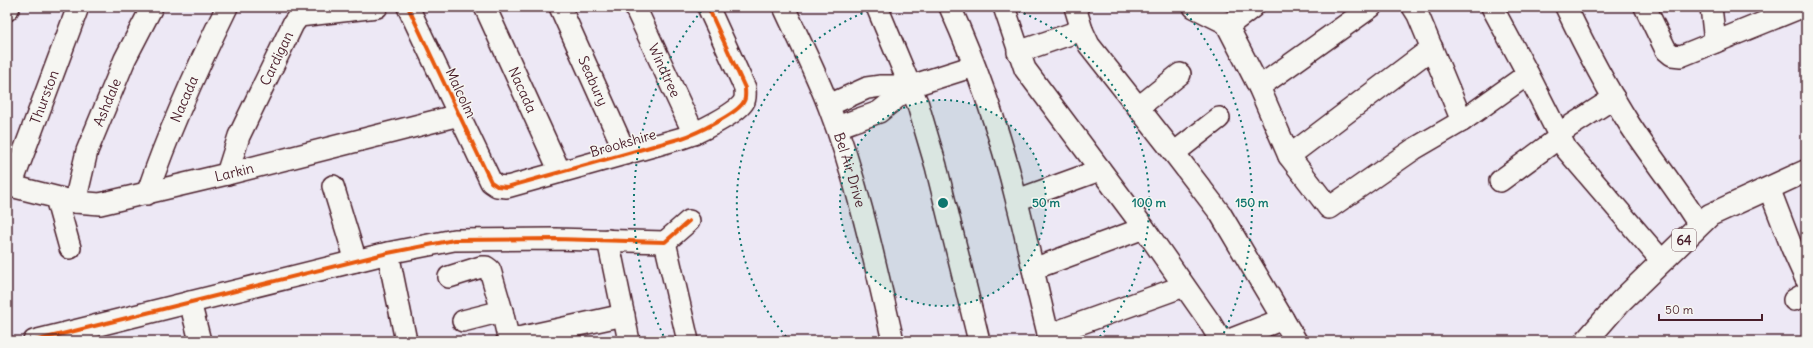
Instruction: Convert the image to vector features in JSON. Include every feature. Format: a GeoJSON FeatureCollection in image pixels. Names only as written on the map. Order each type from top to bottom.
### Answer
{"type":"FeatureCollection","features":[{"type":"Feature","properties":{"kind":"main road","name":"64"},"geometry":{"type":"LineString","coordinates":[[1586,341],[1620,302],[1710,216],[1806,171]]}},
{"type":"Feature","properties":{"kind":"street","name":"Thurston"},"geometry":{"type":"LineString","coordinates":[[9,186],[78,7]]}},
{"type":"Feature","properties":{"kind":"street","name":"Ashdale"},"geometry":{"type":"LineString","coordinates":[[66,200],[126,59],[152,7]]}},
{"type":"Feature","properties":{"kind":"street","name":"Nacada"},"geometry":{"type":"LineString","coordinates":[[147,194],[158,161],[227,7]]}},
{"type":"Feature","properties":{"kind":"street","name":"Cardigan"},"geometry":{"type":"LineString","coordinates":[[227,174],[239,136],[293,24],[299,16],[377,7]]}},
{"type":"Feature","properties":{"kind":"street","name":"Malcolm"},"geometry":{"type":"LineString","coordinates":[[408,7],[491,182],[498,186]]}},
{"type":"Feature","properties":{"kind":"street","name":"Nacada"},"geometry":{"type":"LineString","coordinates":[[485,7],[560,172]]}},
{"type":"Feature","properties":{"kind":"street","name":"Seabury"},"geometry":{"type":"LineString","coordinates":[[560,7],[626,154]]}},
{"type":"Feature","properties":{"kind":"street","name":"Windtree"},"geometry":{"type":"LineString","coordinates":[[635,7],[694,134]]}},
{"type":"Feature","properties":{"kind":"street","name":"Brookshire"},"geometry":{"type":"LineString","coordinates":[[498,186],[508,187],[694,134],[739,108],[745,100],[745,88],[708,7]]}},
{"type":"Feature","properties":{"kind":"street","name":"Bel Air Drive"},"geometry":{"type":"LineString","coordinates":[[784,7],[829,105],[837,127],[858,197],[894,341]]}},
{"type":"Feature","properties":{"kind":"street"},"geometry":{"type":"LineString","coordinates":[[878,7],[911,86],[936,166],[979,341]]}},
{"type":"Feature","properties":{"kind":"street"},"geometry":{"type":"LineString","coordinates":[[950,7],[974,66],[997,131],[1017,200],[1049,338],[1184,286]]}},
{"type":"Feature","properties":{"kind":"street"},"geometry":{"type":"LineString","coordinates":[[1004,7],[1025,69],[1144,228],[1209,321],[1220,341]]}},
{"type":"Feature","properties":{"kind":"street"},"geometry":{"type":"LineString","coordinates":[[1075,7],[1082,30],[1089,45],[1139,107],[1220,213],[1296,341]]}},
{"type":"Feature","properties":{"kind":"street"},"geometry":{"type":"LineString","coordinates":[[1194,7],[1226,23],[1259,87],[1289,156],[1329,208],[1414,149],[1462,121],[1528,74]]}},
{"type":"Feature","properties":{"kind":"street"},"geometry":{"type":"LineString","coordinates":[[1228,26],[1253,7]]}},
{"type":"Feature","properties":{"kind":"street"},"geometry":{"type":"LineString","coordinates":[[1259,87],[1371,7]]}},
{"type":"Feature","properties":{"kind":"street"},"geometry":{"type":"LineString","coordinates":[[1413,7],[1418,15],[1462,121]]}},
{"type":"Feature","properties":{"kind":"street"},"geometry":{"type":"LineString","coordinates":[[1492,7],[1566,149],[1662,261]]}},
{"type":"Feature","properties":{"kind":"street"},"geometry":{"type":"LineString","coordinates":[[1566,7],[1586,49],[1630,126],[1686,203],[1699,225]]}},
{"type":"Feature","properties":{"kind":"street"},"geometry":{"type":"LineString","coordinates":[[1645,7],[1666,50],[1672,55],[1681,56],[1715,42],[1768,14],[1802,7]]}},
{"type":"Feature","properties":{"kind":"street"},"geometry":{"type":"LineString","coordinates":[[1711,7],[1715,42]]}},
{"type":"Feature","properties":{"kind":"street"},"geometry":{"type":"LineString","coordinates":[[1018,52],[1082,30]]}},
{"type":"Feature","properties":{"kind":"street"},"geometry":{"type":"LineString","coordinates":[[1289,156],[1432,48]]}},
{"type":"Feature","properties":{"kind":"street"},"geometry":{"type":"LineString","coordinates":[[829,105],[867,88],[911,86],[974,66]]}},
{"type":"Feature","properties":{"kind":"street"},"geometry":{"type":"LineString","coordinates":[[1139,107],[1180,74]]}},
{"type":"Feature","properties":{"kind":"street"},"geometry":{"type":"LineString","coordinates":[[837,127],[879,112],[911,86]]}},
{"type":"Feature","properties":{"kind":"street"},"geometry":{"type":"LineString","coordinates":[[1500,181],[1559,136],[1614,98]]}},
{"type":"Feature","properties":{"kind":"street","name":"Larkin"},"geometry":{"type":"LineString","coordinates":[[9,186],[66,200],[100,204],[147,194],[459,115]]}},
{"type":"Feature","properties":{"kind":"street"},"geometry":{"type":"LineString","coordinates":[[1174,153],[1219,118]]}},
{"type":"Feature","properties":{"kind":"street"},"geometry":{"type":"LineString","coordinates":[[1017,200],[1100,170]]}},
{"type":"Feature","properties":{"kind":"street"},"geometry":{"type":"LineString","coordinates":[[333,186],[356,261]]}},
{"type":"Feature","properties":{"kind":"street"},"geometry":{"type":"LineString","coordinates":[[1769,188],[1792,248],[1806,279]]}},
{"type":"Feature","properties":{"kind":"street"},"geometry":{"type":"LineString","coordinates":[[66,200],[70,248]]}},
{"type":"Feature","properties":{"kind":"street"},"geometry":{"type":"LineString","coordinates":[[34,341],[70,336],[190,302],[388,253],[454,240],[608,240],[665,242],[689,221]]}},
{"type":"Feature","properties":{"kind":"street"},"geometry":{"type":"LineString","coordinates":[[1033,269],[1144,228]]}},
{"type":"Feature","properties":{"kind":"street"},"geometry":{"type":"LineString","coordinates":[[608,240],[629,341]]}},
{"type":"Feature","properties":{"kind":"street"},"geometry":{"type":"LineString","coordinates":[[665,242],[688,341]]}},
{"type":"Feature","properties":{"kind":"street"},"geometry":{"type":"LineString","coordinates":[[388,253],[406,341]]}},
{"type":"Feature","properties":{"kind":"street"},"geometry":{"type":"LineString","coordinates":[[449,277],[486,267],[490,270],[509,340],[568,334],[624,315]]}},
{"type":"Feature","properties":{"kind":"street"},"geometry":{"type":"LineString","coordinates":[[190,302],[200,341]]}},
{"type":"Feature","properties":{"kind":"street"},"geometry":{"type":"LineString","coordinates":[[463,321],[502,311]]}},
{"type":"Feature","properties":{"kind":"street"},"geometry":{"type":"LineString","coordinates":[[1227,341],[1283,319]]}},
{"type":"Feature","properties":{"kind":"cycle path"},"geometry":{"type":"LineString","coordinates":[[408,7],[491,182],[497,186],[507,187],[682,138],[726,117],[740,106],[745,98],[745,88],[708,7]]}},
{"type":"Feature","properties":{"kind":"cycle path"},"geometry":{"type":"LineString","coordinates":[[34,341],[388,253],[454,240],[555,239],[665,242],[689,221]]}}]}
